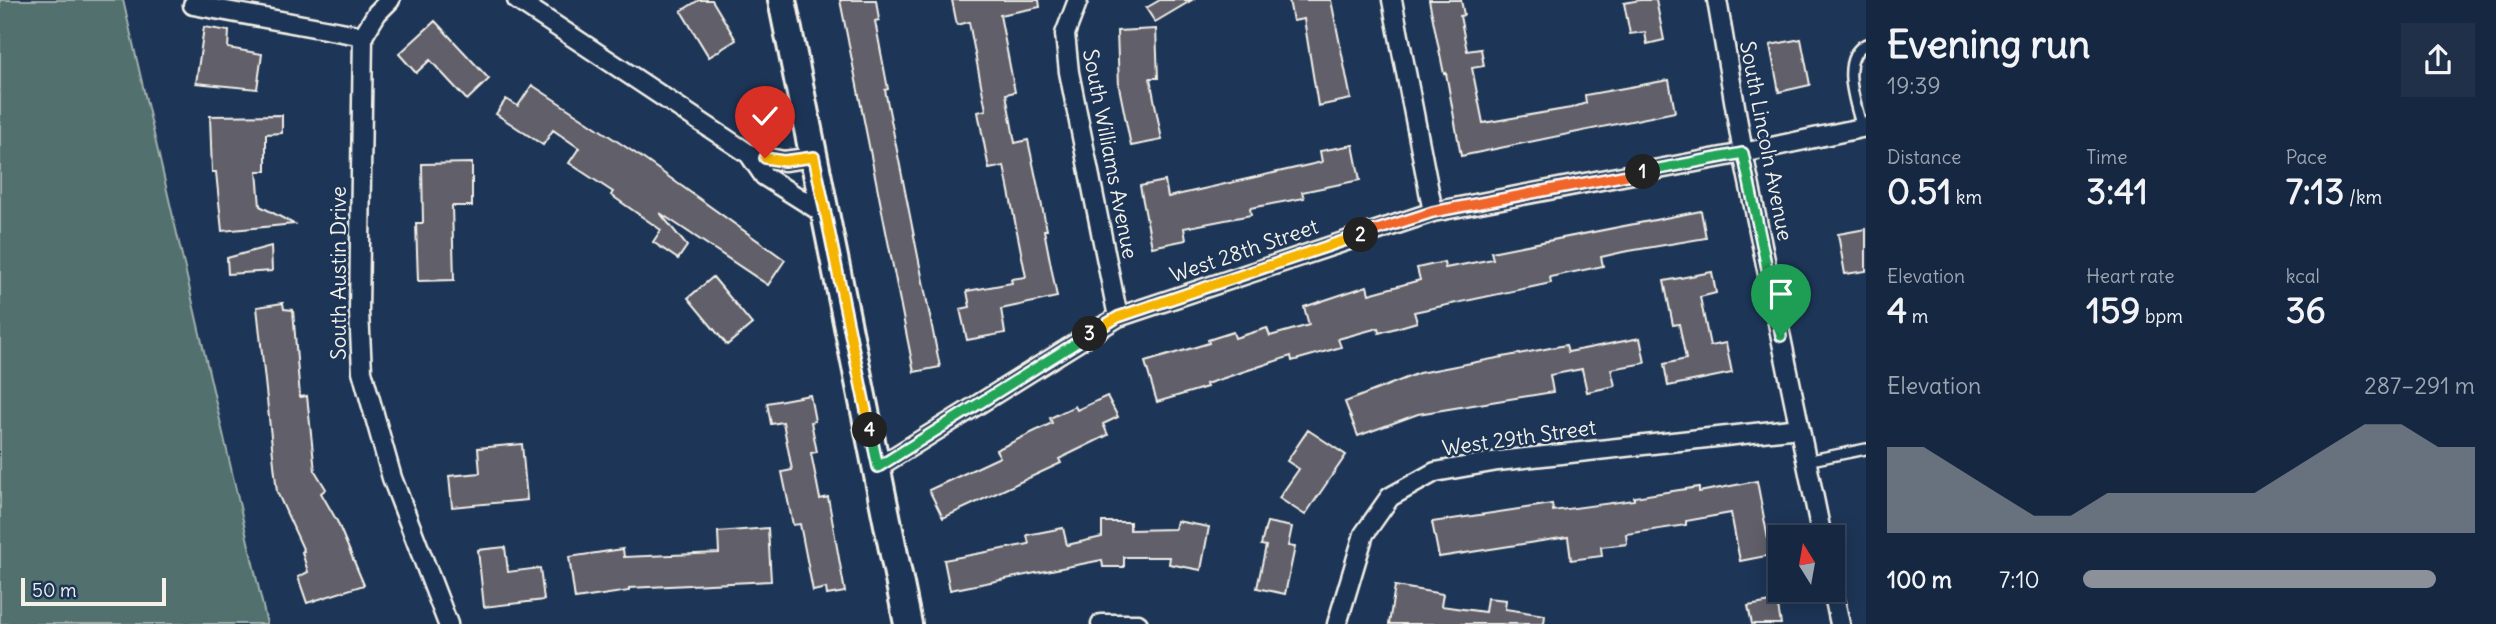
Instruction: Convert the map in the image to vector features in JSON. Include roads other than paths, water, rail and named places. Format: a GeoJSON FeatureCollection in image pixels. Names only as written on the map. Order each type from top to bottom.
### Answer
{"type":"FeatureCollection","features":[{"type":"Feature","properties":{"kind":"main road"},"geometry":{"type":"LineString","coordinates":[[782,0],[908,624]]}},
{"type":"Feature","properties":{"kind":"street"},"geometry":{"type":"LineString","coordinates":[[193,5],[363,36],[377,13],[390,0]]}},
{"type":"Feature","properties":{"kind":"street"},"geometry":{"type":"LineString","coordinates":[[517,0],[749,154],[784,161],[814,157]]}},
{"type":"Feature","properties":{"kind":"street","name":"South Williams Avenue"},"geometry":{"type":"LineString","coordinates":[[1078,0],[1065,34],[1069,72],[1118,317]]}},
{"type":"Feature","properties":{"kind":"street"},"geometry":{"type":"LineString","coordinates":[[1392,0],[1433,212]]}},
{"type":"Feature","properties":{"kind":"street","name":"South Lincoln Avenue"},"geometry":{"type":"LineString","coordinates":[[1717,0],[1743,153],[1819,525]]}},
{"type":"Feature","properties":{"kind":"street","name":"South Austin Drive"},"geometry":{"type":"LineString","coordinates":[[363,36],[359,312],[362,371],[392,478],[448,624]]}},
{"type":"Feature","properties":{"kind":"street","name":"West 28th Street"},"geometry":{"type":"LineString","coordinates":[[878,467],[1118,317],[1433,212],[1864,127]]}},
{"type":"Feature","properties":{"kind":"street"},"geometry":{"type":"LineString","coordinates":[[749,154],[764,177],[826,215]]}},
{"type":"Feature","properties":{"kind":"street","name":"West 29th Street"},"geometry":{"type":"LineString","coordinates":[[1337,624],[1364,534],[1390,497],[1435,472],[1498,461],[1800,428]]}},
{"type":"Feature","properties":{"kind":"street"},"geometry":{"type":"LineString","coordinates":[[1835,602],[1840,624]]}},
{"type":"Feature","properties":{"kind":"street"},"geometry":{"type":"LineString","coordinates":[[1101,624],[1138,624]]}},
{"type":"Feature","properties":{"kind":"lane"},"geometry":{"type":"LineString","coordinates":[[1864,127],[1851,80],[1852,61],[1858,49],[1866,44]]}},
{"type":"Feature","properties":{"kind":"lane"},"geometry":{"type":"LineString","coordinates":[[1806,461],[1866,449]]}}]}
